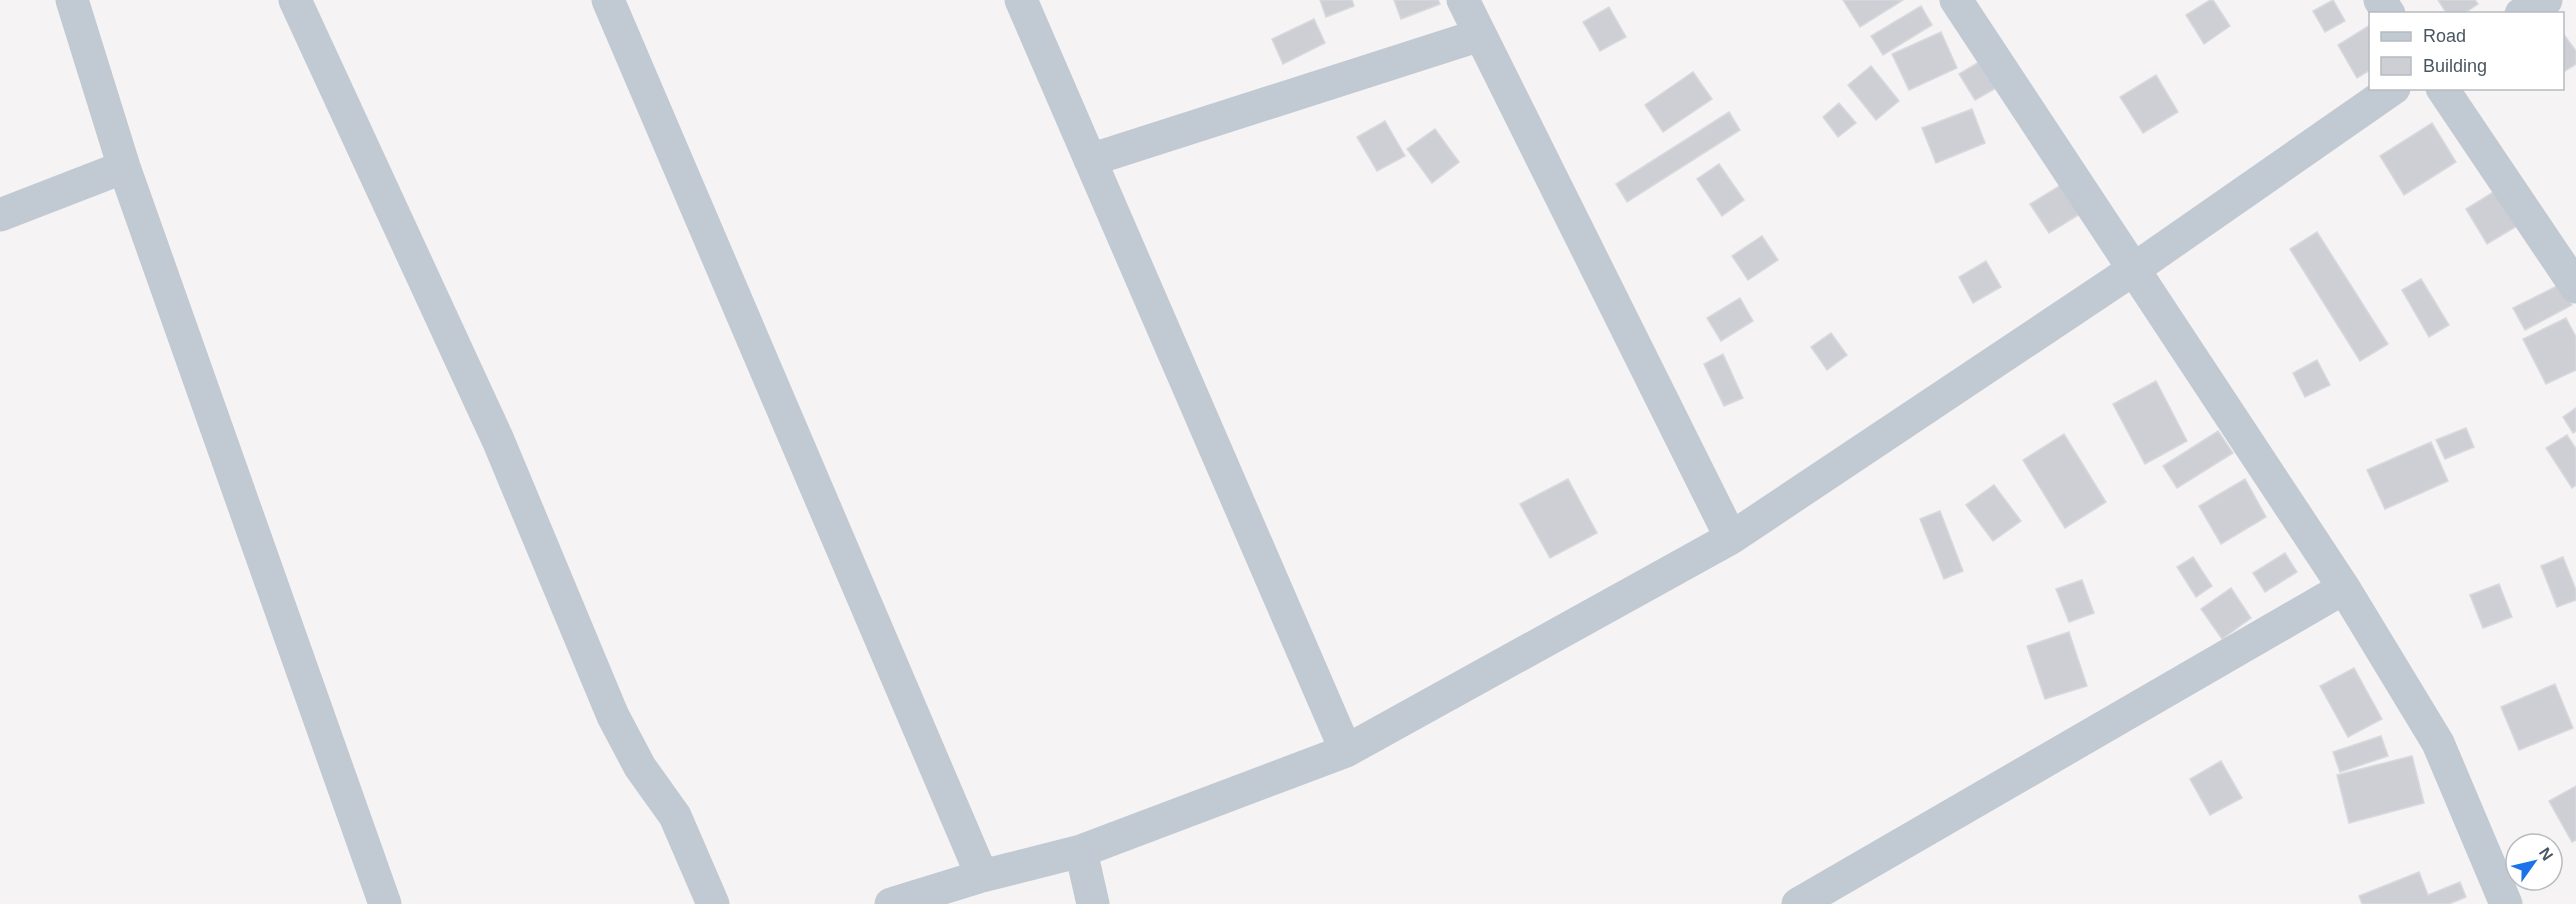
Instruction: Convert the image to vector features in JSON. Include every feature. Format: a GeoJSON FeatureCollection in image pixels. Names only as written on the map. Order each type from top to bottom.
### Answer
{"type":"FeatureCollection","features":[{"type":"Feature","properties":{"kind":"street"},"geometry":{"type":"LineString","coordinates":[[72,0],[124,167],[385,904]]}},
{"type":"Feature","properties":{"kind":"street"},"geometry":{"type":"LineString","coordinates":[[295,0],[498,440],[613,716],[640,767],[675,816],[713,904]]}},
{"type":"Feature","properties":{"kind":"street"},"geometry":{"type":"LineString","coordinates":[[608,0],[982,876]]}},
{"type":"Feature","properties":{"kind":"street"},"geometry":{"type":"LineString","coordinates":[[1022,0],[1346,752]]}},
{"type":"Feature","properties":{"kind":"street"},"geometry":{"type":"LineString","coordinates":[[1463,0],[1731,538]]}},
{"type":"Feature","properties":{"kind":"street"},"geometry":{"type":"LineString","coordinates":[[1956,0],[2344,588],[2438,743],[2506,904]]}},
{"type":"Feature","properties":{"kind":"street"},"geometry":{"type":"LineString","coordinates":[[2525,12],[2546,0]]}},
{"type":"Feature","properties":{"kind":"street"},"geometry":{"type":"LineString","coordinates":[[1090,159],[1480,35]]}},
{"type":"Feature","properties":{"kind":"street"},"geometry":{"type":"LineString","coordinates":[[891,904],[982,876],[1080,851],[1346,752],[1731,538],[2134,269],[2391,90]]}},
{"type":"Feature","properties":{"kind":"street"},"geometry":{"type":"LineString","coordinates":[[2443,90],[2576,287]]}},
{"type":"Feature","properties":{"kind":"street"},"geometry":{"type":"LineString","coordinates":[[0,215],[124,167]]}},
{"type":"Feature","properties":{"kind":"street"},"geometry":{"type":"LineString","coordinates":[[1798,904],[2344,588]]}},
{"type":"Feature","properties":{"kind":"street"},"geometry":{"type":"LineString","coordinates":[[1080,851],[1093,904]]}},
{"type":"Feature","properties":{"kind":"building"},"geometry":{"type":"Polygon","coordinates":[[[1320,0],[1352,0],[1354,6],[1326,17],[1320,0]]]}},
{"type":"Feature","properties":{"kind":"building"},"geometry":{"type":"Polygon","coordinates":[[[1394,0],[1438,0],[1440,4],[1401,19],[1394,0]]]}},
{"type":"Feature","properties":{"kind":"building"},"geometry":{"type":"Polygon","coordinates":[[[1843,0],[1903,0],[1860,27],[1843,0]]]}},
{"type":"Feature","properties":{"kind":"building"},"geometry":{"type":"Polygon","coordinates":[[[2213,0],[2230,26],[2204,44],[2186,15],[2213,0]]]}},
{"type":"Feature","properties":{"kind":"building"},"geometry":{"type":"Polygon","coordinates":[[[2333,0],[2345,21],[2325,32],[2313,11],[2333,0]]]}},
{"type":"Feature","properties":{"kind":"building"},"geometry":{"type":"Polygon","coordinates":[[[2438,0],[2475,0],[2478,4],[2466,12],[2446,12],[2438,0]]]}},
{"type":"Feature","properties":{"kind":"building"},"geometry":{"type":"Polygon","coordinates":[[[1921,6],[1932,25],[1883,55],[1871,36],[1921,6]]]}},
{"type":"Feature","properties":{"kind":"building"},"geometry":{"type":"Polygon","coordinates":[[[1609,7],[1626,37],[1600,51],[1583,22],[1609,7]]]}},
{"type":"Feature","properties":{"kind":"building"},"geometry":{"type":"Polygon","coordinates":[[[1314,19],[1325,43],[1283,64],[1272,39],[1314,19]]]}},
{"type":"Feature","properties":{"kind":"building"},"geometry":{"type":"Polygon","coordinates":[[[2369,26],[2369,71],[2357,78],[2338,45],[2369,26]]]}},
{"type":"Feature","properties":{"kind":"building"},"geometry":{"type":"Polygon","coordinates":[[[1941,32],[1957,68],[1909,90],[1892,54],[1941,32]]]}},
{"type":"Feature","properties":{"kind":"building"},"geometry":{"type":"Polygon","coordinates":[[[2564,35],[2576,51],[2576,64],[2564,72],[2564,35]]]}},
{"type":"Feature","properties":{"kind":"building"},"geometry":{"type":"Polygon","coordinates":[[[1989,56],[2005,83],[1975,100],[1959,74],[1989,56]]]}},
{"type":"Feature","properties":{"kind":"building"},"geometry":{"type":"Polygon","coordinates":[[[1871,66],[1899,101],[1876,120],[1848,85],[1871,66]]]}},
{"type":"Feature","properties":{"kind":"building"},"geometry":{"type":"Polygon","coordinates":[[[1693,72],[1712,99],[1663,132],[1645,105],[1693,72]]]}},
{"type":"Feature","properties":{"kind":"building"},"geometry":{"type":"Polygon","coordinates":[[[2156,75],[2178,112],[2143,133],[2120,97],[2156,75]]]}},
{"type":"Feature","properties":{"kind":"building"},"geometry":{"type":"Polygon","coordinates":[[[1839,103],[1856,123],[1838,137],[1823,117],[1839,103]]]}},
{"type":"Feature","properties":{"kind":"building"},"geometry":{"type":"Polygon","coordinates":[[[1972,109],[1985,143],[1936,163],[1922,128],[1972,109]]]}},
{"type":"Feature","properties":{"kind":"building"},"geometry":{"type":"Polygon","coordinates":[[[1729,112],[1740,130],[1627,202],[1616,184],[1729,112]]]}},
{"type":"Feature","properties":{"kind":"building"},"geometry":{"type":"Polygon","coordinates":[[[1385,121],[1405,156],[1377,171],[1357,137],[1385,121]]]}},
{"type":"Feature","properties":{"kind":"building"},"geometry":{"type":"Polygon","coordinates":[[[2432,123],[2456,162],[2404,195],[2380,156],[2432,123]]]}},
{"type":"Feature","properties":{"kind":"building"},"geometry":{"type":"Polygon","coordinates":[[[1435,129],[1459,162],[1432,183],[1407,149],[1435,129]]]}},
{"type":"Feature","properties":{"kind":"building"},"geometry":{"type":"Polygon","coordinates":[[[1719,164],[1744,200],[1722,216],[1697,179],[1719,164]]]}},
{"type":"Feature","properties":{"kind":"building"},"geometry":{"type":"Polygon","coordinates":[[[2061,185],[2080,214],[2049,233],[2030,204],[2061,185]]]}},
{"type":"Feature","properties":{"kind":"building"},"geometry":{"type":"Polygon","coordinates":[[[2495,191],[2517,226],[2487,244],[2466,209],[2495,191]]]}},
{"type":"Feature","properties":{"kind":"building"},"geometry":{"type":"Polygon","coordinates":[[[2317,232],[2388,344],[2360,361],[2290,249],[2317,232]]]}},
{"type":"Feature","properties":{"kind":"building"},"geometry":{"type":"Polygon","coordinates":[[[1762,236],[1778,260],[1748,280],[1732,256],[1762,236]]]}},
{"type":"Feature","properties":{"kind":"building"},"geometry":{"type":"Polygon","coordinates":[[[1986,261],[2001,287],[1973,303],[1959,277],[1986,261]]]}},
{"type":"Feature","properties":{"kind":"building"},"geometry":{"type":"Polygon","coordinates":[[[2421,279],[2449,325],[2429,337],[2402,290],[2421,279]]]}},
{"type":"Feature","properties":{"kind":"building"},"geometry":{"type":"Polygon","coordinates":[[[2561,284],[2572,305],[2525,330],[2513,308],[2561,284]]]}},
{"type":"Feature","properties":{"kind":"building"},"geometry":{"type":"Polygon","coordinates":[[[1740,298],[1753,321],[1721,341],[1707,318],[1740,298]]]}},
{"type":"Feature","properties":{"kind":"building"},"geometry":{"type":"Polygon","coordinates":[[[2566,318],[2576,337],[2576,370],[2546,384],[2523,339],[2566,318]]]}},
{"type":"Feature","properties":{"kind":"building"},"geometry":{"type":"Polygon","coordinates":[[[1831,333],[1847,355],[1827,370],[1811,347],[1831,333]]]}},
{"type":"Feature","properties":{"kind":"building"},"geometry":{"type":"Polygon","coordinates":[[[1723,354],[1743,398],[1724,406],[1704,364],[1723,354]]]}},
{"type":"Feature","properties":{"kind":"building"},"geometry":{"type":"Polygon","coordinates":[[[2317,360],[2330,385],[2305,397],[2293,373],[2317,360]]]}},
{"type":"Feature","properties":{"kind":"building"},"geometry":{"type":"Polygon","coordinates":[[[2156,381],[2187,441],[2145,464],[2113,404],[2156,381]]]}},
{"type":"Feature","properties":{"kind":"building"},"geometry":{"type":"Polygon","coordinates":[[[2576,408],[2576,431],[2573,433],[2563,417],[2576,408]]]}},
{"type":"Feature","properties":{"kind":"building"},"geometry":{"type":"Polygon","coordinates":[[[2466,428],[2474,447],[2445,459],[2436,440],[2466,428]]]}},
{"type":"Feature","properties":{"kind":"building"},"geometry":{"type":"Polygon","coordinates":[[[2218,431],[2233,453],[2177,488],[2163,466],[2218,431]]]}},
{"type":"Feature","properties":{"kind":"building"},"geometry":{"type":"Polygon","coordinates":[[[2064,434],[2106,502],[2065,528],[2023,460],[2064,434]]]}},
{"type":"Feature","properties":{"kind":"building"},"geometry":{"type":"Polygon","coordinates":[[[2567,435],[2576,449],[2576,485],[2572,488],[2546,448],[2567,435]]]}},
{"type":"Feature","properties":{"kind":"building"},"geometry":{"type":"Polygon","coordinates":[[[2431,442],[2448,481],[2385,509],[2367,470],[2431,442]]]}},
{"type":"Feature","properties":{"kind":"building"},"geometry":{"type":"Polygon","coordinates":[[[1568,479],[1597,533],[1550,558],[1520,504],[1568,479]]]}},
{"type":"Feature","properties":{"kind":"building"},"geometry":{"type":"Polygon","coordinates":[[[2245,479],[2266,517],[2221,544],[2199,506],[2245,479]]]}},
{"type":"Feature","properties":{"kind":"building"},"geometry":{"type":"Polygon","coordinates":[[[1994,485],[2021,521],[1993,541],[1966,505],[1994,485]]]}},
{"type":"Feature","properties":{"kind":"building"},"geometry":{"type":"Polygon","coordinates":[[[1940,511],[1963,571],[1944,579],[1920,519],[1940,511]]]}},
{"type":"Feature","properties":{"kind":"building"},"geometry":{"type":"Polygon","coordinates":[[[2285,553],[2297,572],[2265,592],[2253,573],[2285,553]]]}},
{"type":"Feature","properties":{"kind":"building"},"geometry":{"type":"Polygon","coordinates":[[[2193,557],[2212,586],[2196,597],[2177,567],[2193,557]]]}},
{"type":"Feature","properties":{"kind":"building"},"geometry":{"type":"Polygon","coordinates":[[[2563,557],[2576,590],[2576,600],[2557,607],[2541,566],[2563,557]]]}},
{"type":"Feature","properties":{"kind":"building"},"geometry":{"type":"Polygon","coordinates":[[[2082,580],[2094,613],[2069,622],[2056,589],[2082,580]]]}},
{"type":"Feature","properties":{"kind":"building"},"geometry":{"type":"Polygon","coordinates":[[[2499,584],[2512,617],[2483,628],[2470,595],[2499,584]]]}},
{"type":"Feature","properties":{"kind":"building"},"geometry":{"type":"Polygon","coordinates":[[[2231,588],[2251,618],[2222,639],[2201,609],[2231,588]]]}},
{"type":"Feature","properties":{"kind":"building"},"geometry":{"type":"Polygon","coordinates":[[[2069,632],[2087,686],[2045,699],[2027,646],[2069,632]]]}},
{"type":"Feature","properties":{"kind":"building"},"geometry":{"type":"Polygon","coordinates":[[[2354,668],[2382,719],[2348,737],[2320,686],[2354,668]]]}},
{"type":"Feature","properties":{"kind":"building"},"geometry":{"type":"Polygon","coordinates":[[[2555,684],[2573,728],[2519,750],[2501,707],[2555,684]]]}},
{"type":"Feature","properties":{"kind":"building"},"geometry":{"type":"Polygon","coordinates":[[[2381,736],[2388,756],[2340,772],[2333,752],[2381,736]]]}},
{"type":"Feature","properties":{"kind":"building"},"geometry":{"type":"Polygon","coordinates":[[[2412,756],[2424,803],[2349,823],[2337,775],[2412,756]]]}},
{"type":"Feature","properties":{"kind":"building"},"geometry":{"type":"Polygon","coordinates":[[[2221,761],[2242,798],[2210,815],[2190,779],[2221,761]]]}},
{"type":"Feature","properties":{"kind":"building"},"geometry":{"type":"Polygon","coordinates":[[[2576,786],[2576,840],[2572,842],[2549,801],[2576,786]]]}},
{"type":"Feature","properties":{"kind":"building"},"geometry":{"type":"Polygon","coordinates":[[[2419,872],[2428,895],[2460,882],[2466,897],[2449,904],[2362,904],[2359,896],[2419,872]]]}}]}
